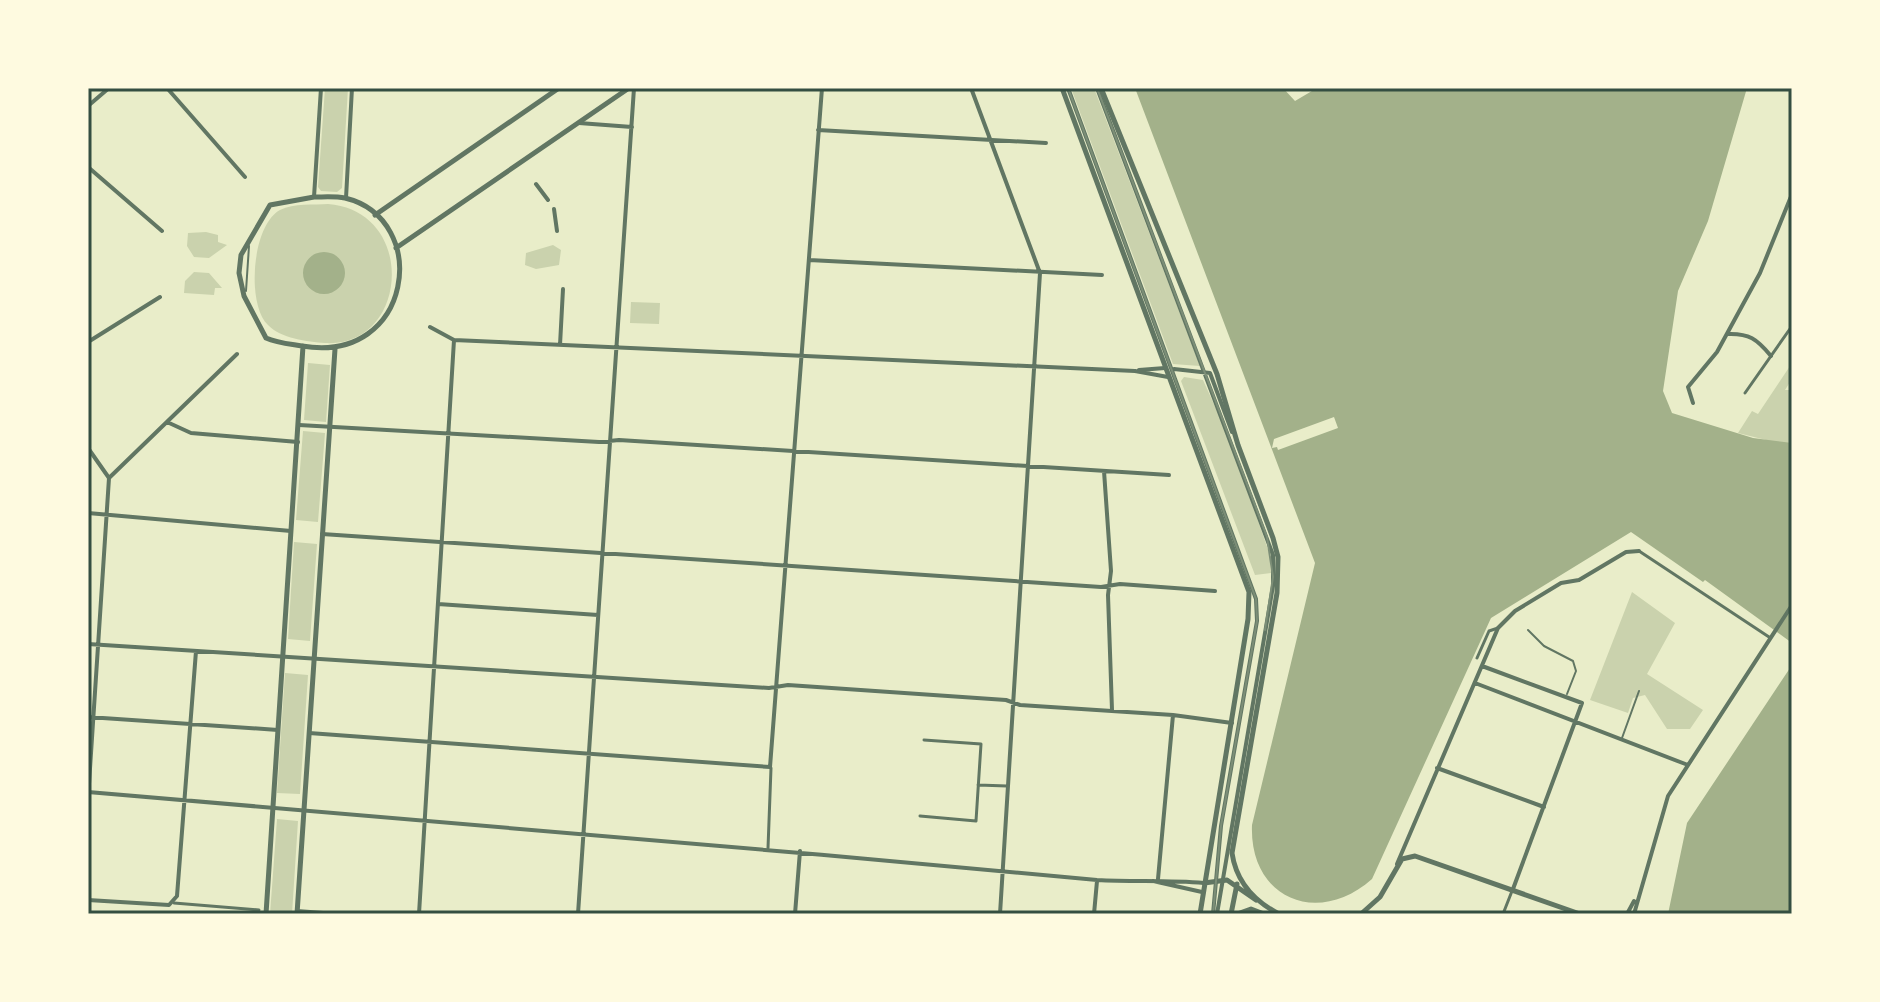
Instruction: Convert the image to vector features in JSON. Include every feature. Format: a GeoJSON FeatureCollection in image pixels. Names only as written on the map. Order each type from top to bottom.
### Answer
{"type":"FeatureCollection","features":[{"type":"Feature","properties":{"kind":"street"},"geometry":{"type":"LineString","coordinates":[[88,106],[109,88]]}},
{"type":"Feature","properties":{"kind":"street"},"geometry":{"type":"LineString","coordinates":[[167,88],[245,177]]}},
{"type":"Feature","properties":{"kind":"street"},"geometry":{"type":"LineString","coordinates":[[314,197],[321,88]]}},
{"type":"Feature","properties":{"kind":"street"},"geometry":{"type":"LineString","coordinates":[[346,198],[352,88]]}},
{"type":"Feature","properties":{"kind":"street"},"geometry":{"type":"LineString","coordinates":[[375,215],[559,88]]}},
{"type":"Feature","properties":{"kind":"street"},"geometry":{"type":"LineString","coordinates":[[396,248],[524,166],[577,123],[632,88]]}},
{"type":"Feature","properties":{"kind":"street"},"geometry":{"type":"LineString","coordinates":[[578,914],[632,127],[632,88]]}},
{"type":"Feature","properties":{"kind":"street"},"geometry":{"type":"LineString","coordinates":[[768,848],[770,767],[792,452],[822,88]]}},
{"type":"Feature","properties":{"kind":"street"},"geometry":{"type":"LineString","coordinates":[[971,88],[1040,273],[1000,914]]}},
{"type":"Feature","properties":{"kind":"street"},"geometry":{"type":"LineString","coordinates":[[1065,88],[1164,368],[1249,592],[1232,723],[1198,914]]}},
{"type":"Feature","properties":{"kind":"street"},"geometry":{"type":"LineString","coordinates":[[1065,88],[1174,369],[1256,599],[1257,621],[1221,826],[1220,879]]}},
{"type":"Feature","properties":{"kind":"street"},"geometry":{"type":"LineString","coordinates":[[1099,88],[1267,537],[1274,566],[1215,914]]}},
{"type":"Feature","properties":{"kind":"street"},"geometry":{"type":"LineString","coordinates":[[1099,88],[1217,374],[1238,445]]}},
{"type":"Feature","properties":{"kind":"street"},"geometry":{"type":"LineString","coordinates":[[577,123],[632,127]]}},
{"type":"Feature","properties":{"kind":"street"},"geometry":{"type":"LineString","coordinates":[[818,130],[1046,143]]}},
{"type":"Feature","properties":{"kind":"street"},"geometry":{"type":"LineString","coordinates":[[88,167],[162,231]]}},
{"type":"Feature","properties":{"kind":"street"},"geometry":{"type":"LineString","coordinates":[[536,184],[548,200]]}},
{"type":"Feature","properties":{"kind":"street"},"geometry":{"type":"LineString","coordinates":[[1693,403],[1688,387],[1726,334],[1760,273],[1792,194]]}},
{"type":"Feature","properties":{"kind":"street"},"geometry":{"type":"LineString","coordinates":[[314,197],[346,198],[375,215],[396,248],[399,285],[388,315],[361,339],[335,349],[266,338],[244,296],[240,263],[270,205],[314,197]]}},
{"type":"Feature","properties":{"kind":"street"},"geometry":{"type":"LineString","coordinates":[[554,209],[557,231]]}},
{"type":"Feature","properties":{"kind":"street"},"geometry":{"type":"LineString","coordinates":[[809,260],[1102,275]]}},
{"type":"Feature","properties":{"kind":"street"},"geometry":{"type":"LineString","coordinates":[[560,345],[563,289]]}},
{"type":"Feature","properties":{"kind":"street"},"geometry":{"type":"LineString","coordinates":[[88,342],[160,297]]}},
{"type":"Feature","properties":{"kind":"street"},"geometry":{"type":"LineString","coordinates":[[1745,393],[1792,326]]}},
{"type":"Feature","properties":{"kind":"street"},"geometry":{"type":"LineString","coordinates":[[430,327],[454,340],[1135,371],[1168,377]]}},
{"type":"Feature","properties":{"kind":"street"},"geometry":{"type":"LineString","coordinates":[[1726,334],[1744,333],[1758,340],[1771,356]]}},
{"type":"Feature","properties":{"kind":"street"},"geometry":{"type":"LineString","coordinates":[[419,914],[454,340]]}},
{"type":"Feature","properties":{"kind":"street"},"geometry":{"type":"LineString","coordinates":[[266,914],[303,346]]}},
{"type":"Feature","properties":{"kind":"street"},"geometry":{"type":"LineString","coordinates":[[335,349],[297,913],[336,914]]}},
{"type":"Feature","properties":{"kind":"street"},"geometry":{"type":"LineString","coordinates":[[109,478],[237,354]]}},
{"type":"Feature","properties":{"kind":"street"},"geometry":{"type":"LineString","coordinates":[[1135,371],[1164,368],[1206,371],[1212,376],[1273,538],[1278,578],[1232,853],[1237,875],[1234,914],[1251,909],[1264,914]]}},
{"type":"Feature","properties":{"kind":"street"},"geometry":{"type":"LineString","coordinates":[[167,422],[191,433],[298,442]]}},
{"type":"Feature","properties":{"kind":"street"},"geometry":{"type":"LineString","coordinates":[[299,425],[1169,475]]}},
{"type":"Feature","properties":{"kind":"street"},"geometry":{"type":"LineString","coordinates":[[88,448],[109,478],[88,799]]}},
{"type":"Feature","properties":{"kind":"street"},"geometry":{"type":"LineString","coordinates":[[1104,471],[1111,571],[1108,587],[1112,710]]}},
{"type":"Feature","properties":{"kind":"street"},"geometry":{"type":"LineString","coordinates":[[88,513],[291,531]]}},
{"type":"Feature","properties":{"kind":"street"},"geometry":{"type":"LineString","coordinates":[[322,534],[1108,587],[1120,584],[1215,591]]}},
{"type":"Feature","properties":{"kind":"street"},"geometry":{"type":"LineString","coordinates":[[1361,914],[1371,911],[1397,864],[1498,628],[1515,611],[1561,583],[1579,580],[1626,552],[1639,551],[1773,636]]}},
{"type":"Feature","properties":{"kind":"street"},"geometry":{"type":"LineString","coordinates":[[438,604],[598,615]]}},
{"type":"Feature","properties":{"kind":"street"},"geometry":{"type":"LineString","coordinates":[[1634,914],[1665,804],[1792,605]]}},
{"type":"Feature","properties":{"kind":"street"},"geometry":{"type":"LineString","coordinates":[[1477,658],[1489,631],[1498,628]]}},
{"type":"Feature","properties":{"kind":"street"},"geometry":{"type":"LineString","coordinates":[[88,644],[1014,702],[1232,723]]}},
{"type":"Feature","properties":{"kind":"street"},"geometry":{"type":"LineString","coordinates":[[174,903],[196,651]]}},
{"type":"Feature","properties":{"kind":"street"},"geometry":{"type":"LineString","coordinates":[[1482,666],[1582,703],[1503,914]]}},
{"type":"Feature","properties":{"kind":"street"},"geometry":{"type":"LineString","coordinates":[[1475,683],[1688,765]]}},
{"type":"Feature","properties":{"kind":"street"},"geometry":{"type":"LineString","coordinates":[[1155,880],[1173,715]]}},
{"type":"Feature","properties":{"kind":"street"},"geometry":{"type":"LineString","coordinates":[[91,717],[278,730]]}},
{"type":"Feature","properties":{"kind":"street"},"geometry":{"type":"LineString","coordinates":[[309,733],[770,767]]}},
{"type":"Feature","properties":{"kind":"street"},"geometry":{"type":"LineString","coordinates":[[920,816],[976,821],[981,744],[924,740]]}},
{"type":"Feature","properties":{"kind":"street"},"geometry":{"type":"LineString","coordinates":[[1437,768],[1544,807]]}},
{"type":"Feature","properties":{"kind":"street"},"geometry":{"type":"LineString","coordinates":[[978,785],[1007,786]]}},
{"type":"Feature","properties":{"kind":"street"},"geometry":{"type":"LineString","coordinates":[[88,792],[583,836],[768,848],[1097,880],[1204,883],[1220,879],[1279,914]]}},
{"type":"Feature","properties":{"kind":"street"},"geometry":{"type":"LineString","coordinates":[[795,914],[800,851]]}},
{"type":"Feature","properties":{"kind":"street"},"geometry":{"type":"LineString","coordinates":[[1397,864],[1409,856],[1421,856],[1580,914]]}},
{"type":"Feature","properties":{"kind":"street"},"geometry":{"type":"LineString","coordinates":[[1237,875],[1257,901]]}},
{"type":"Feature","properties":{"kind":"street"},"geometry":{"type":"LineString","coordinates":[[1094,914],[1097,880]]}},
{"type":"Feature","properties":{"kind":"street"},"geometry":{"type":"LineString","coordinates":[[1155,880],[1202,892]]}},
{"type":"Feature","properties":{"kind":"street"},"geometry":{"type":"LineString","coordinates":[[1627,914],[1637,895]]}},
{"type":"Feature","properties":{"kind":"street"},"geometry":{"type":"LineString","coordinates":[[88,900],[259,910]]}},
{"type":"Feature","properties":{"kind":"lane"},"geometry":{"type":"LineString","coordinates":[[1528,630],[1544,646],[1573,661],[1576,671],[1566,697]]}},
{"type":"Feature","properties":{"kind":"lane"},"geometry":{"type":"LineString","coordinates":[[1622,738],[1639,691]]}},
{"type":"Feature","properties":{"kind":"shaded area"},"geometry":{"type":"Polygon","coordinates":[[[325,88],[348,88],[342,188],[337,192],[321,191],[318,187],[325,88]]]}},
{"type":"Feature","properties":{"kind":"shaded area"},"geometry":{"type":"Polygon","coordinates":[[[1071,88],[1094,88],[1200,366],[1173,364],[1071,88]]]}},
{"type":"Feature","properties":{"kind":"shaded area"},"geometry":{"type":"Polygon","coordinates":[[[1135,88],[1283,88],[1295,101],[1317,88],[1747,88],[1708,221],[1678,291],[1663,391],[1672,413],[1753,438],[1792,443],[1792,643],[1705,580],[1703,582],[1631,532],[1491,618],[1372,879],[1351,893],[1330,901],[1310,903],[1291,898],[1274,887],[1262,871],[1254,851],[1252,825],[1315,563],[1135,88]]]}},
{"type":"Feature","properties":{"kind":"shaded area"},"geometry":{"type":"Polygon","coordinates":[[[328,204],[357,212],[377,229],[389,252],[392,278],[387,303],[374,324],[353,339],[311,342],[280,333],[268,325],[257,300],[255,265],[263,231],[280,210],[291,206],[328,204]]]}},
{"type":"Feature","properties":{"kind":"shaded area"},"geometry":{"type":"Polygon","coordinates":[[[188,233],[218,235],[218,242],[227,245],[209,258],[194,257],[187,246],[188,233]]]}},
{"type":"Feature","properties":{"kind":"shaded area"},"geometry":{"type":"Polygon","coordinates":[[[553,245],[561,250],[559,265],[536,269],[525,265],[526,253],[553,245]]]}},
{"type":"Feature","properties":{"kind":"shaded area"},"geometry":{"type":"Polygon","coordinates":[[[324,252],[339,258],[345,273],[339,288],[324,294],[309,288],[303,273],[309,258],[324,252]]]}},
{"type":"Feature","properties":{"kind":"shaded area"},"geometry":{"type":"Polygon","coordinates":[[[194,272],[209,273],[222,288],[215,288],[214,295],[184,293],[185,281],[194,272]]]}},
{"type":"Feature","properties":{"kind":"shaded area"},"geometry":{"type":"Polygon","coordinates":[[[631,302],[660,303],[659,324],[630,323],[631,302]]]}},
{"type":"Feature","properties":{"kind":"shaded area"},"geometry":{"type":"Polygon","coordinates":[[[308,363],[330,365],[326,422],[304,420],[308,363]]]}},
{"type":"Feature","properties":{"kind":"shaded area"},"geometry":{"type":"Polygon","coordinates":[[[1792,363],[1792,379],[1785,390],[1792,390],[1792,443],[1778,443],[1738,433],[1752,411],[1758,414],[1792,363]]]}},
{"type":"Feature","properties":{"kind":"shaded area"},"geometry":{"type":"Polygon","coordinates":[[[1184,377],[1203,380],[1227,433],[1270,555],[1271,573],[1255,575],[1181,381],[1184,377]]]}},
{"type":"Feature","properties":{"kind":"shaded area"},"geometry":{"type":"Polygon","coordinates":[[[303,431],[325,433],[318,522],[296,520],[303,431]]]}},
{"type":"Feature","properties":{"kind":"shaded area"},"geometry":{"type":"Polygon","coordinates":[[[294,542],[317,544],[310,641],[288,639],[294,542]]]}},
{"type":"Feature","properties":{"kind":"shaded area"},"geometry":{"type":"Polygon","coordinates":[[[1632,592],[1675,623],[1647,674],[1703,710],[1690,729],[1667,729],[1645,695],[1633,698],[1628,713],[1590,700],[1632,592]]]}},
{"type":"Feature","properties":{"kind":"shaded area"},"geometry":{"type":"Polygon","coordinates":[[[1792,665],[1792,914],[1668,914],[1687,823],[1792,665]]]}},
{"type":"Feature","properties":{"kind":"shaded area"},"geometry":{"type":"Polygon","coordinates":[[[285,673],[308,675],[300,794],[277,793],[285,673]]]}},
{"type":"Feature","properties":{"kind":"shaded area"},"geometry":{"type":"Polygon","coordinates":[[[277,819],[298,821],[292,914],[270,914],[277,819]]]}},
{"type":"Feature","properties":{"kind":"pier"},"geometry":{"type":"Polygon","coordinates":[[[1334,417],[1338,428],[1278,450],[1277,447],[1272,448],[1274,439],[1334,417]]]}},
{"type":"Feature","properties":{"kind":"tram line"},"geometry":{"type":"LineString","coordinates":[[1068,88],[1256,599],[1257,621],[1221,826],[1213,914]]}},
{"type":"Feature","properties":{"kind":"tram line"},"geometry":{"type":"LineString","coordinates":[[1097,88],[1267,537],[1273,577],[1265,630]]}}]}
